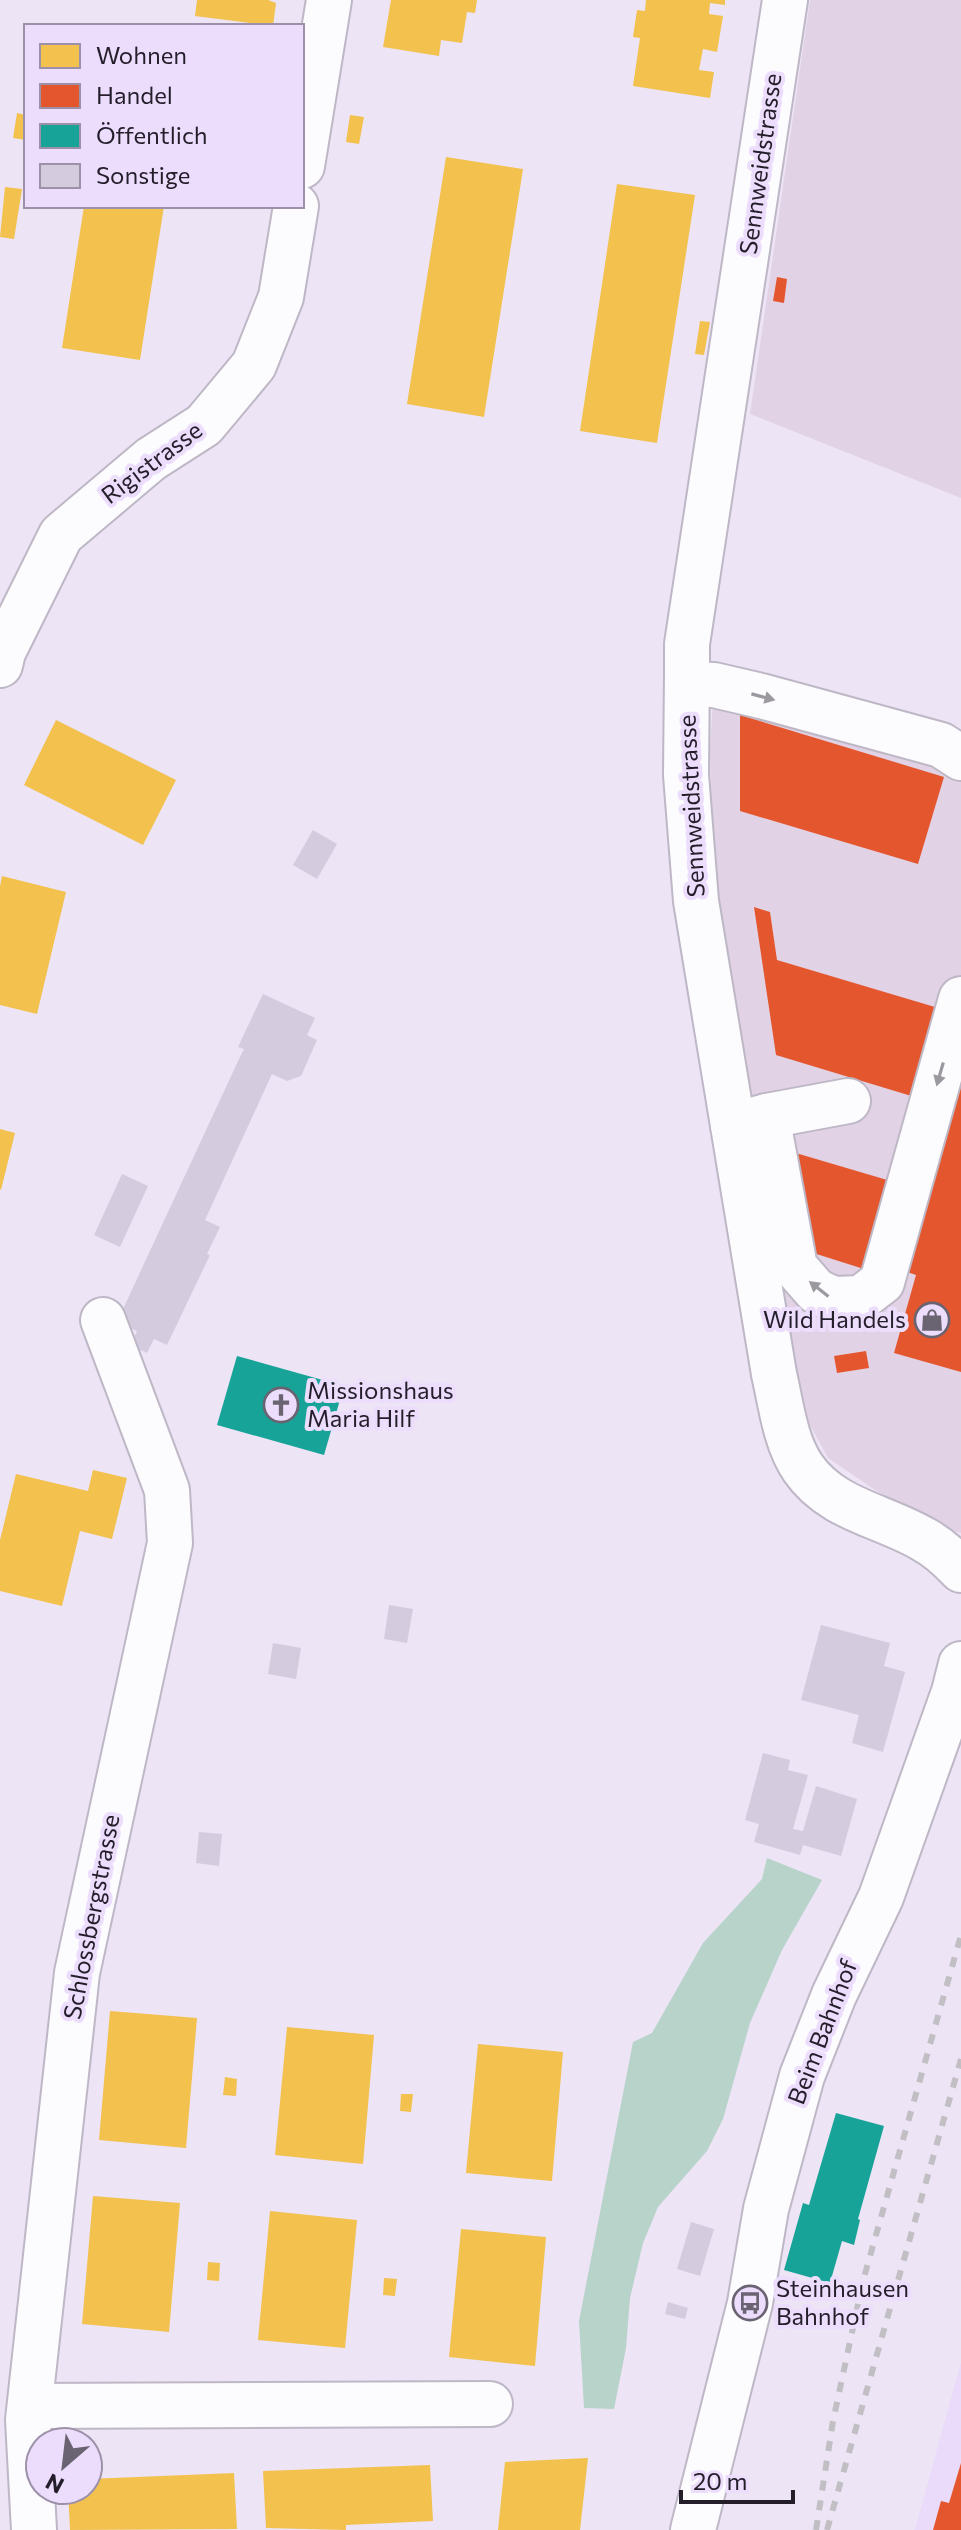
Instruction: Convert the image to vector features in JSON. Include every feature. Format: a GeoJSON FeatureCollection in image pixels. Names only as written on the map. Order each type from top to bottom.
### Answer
{"type":"FeatureCollection","features":[{"type":"Feature","properties":{"kind":"street"},"geometry":{"type":"LineString","coordinates":[[304,154],[329,0]]}},
{"type":"Feature","properties":{"kind":"street","name":"Sennweidstrasse"},"geometry":{"type":"LineString","coordinates":[[785,0],[687,644],[686,775],[696,901],[750,1121],[774,1374],[787,1430],[802,1467],[827,1494],[864,1515],[923,1538],[947,1555],[961,1570]]}},
{"type":"Feature","properties":{"kind":"street","name":"Rigistrasse"},"geometry":{"type":"LineString","coordinates":[[0,665],[3,652],[61,535],[151,459],[204,425],[254,365],[281,297],[296,208]]}},
{"type":"Feature","properties":{"kind":"street"},"geometry":{"type":"LineString","coordinates":[[687,684],[714,685],[776,700],[941,745],[961,758]]}},
{"type":"Feature","properties":{"kind":"street"},"geometry":{"type":"LineString","coordinates":[[848,1101],[750,1121],[795,1267],[816,1291],[833,1299],[861,1298],[882,1282],[961,999]]}},
{"type":"Feature","properties":{"kind":"street","name":"Schlossbergstrasse"},"geometry":{"type":"LineString","coordinates":[[34,2530],[28,2420],[77,1973],[170,1543],[167,1490],[103,1320]]}},
{"type":"Feature","properties":{"kind":"street","name":"Beim Bahnhof"},"geometry":{"type":"LineString","coordinates":[[693,2530],[750,2303],[766,2209],[802,2076],[834,1995],[881,1897],[954,1692],[961,1664]]}},
{"type":"Feature","properties":{"kind":"street"},"geometry":{"type":"LineString","coordinates":[[30,2406],[490,2404]]}},
{"type":"Feature","properties":{"kind":"shaded area"},"geometry":{"type":"Polygon","coordinates":[[[810,0],[961,0],[961,498],[750,414],[810,0]]]}},
{"type":"Feature","properties":{"kind":"shaded area"},"geometry":{"type":"Polygon","coordinates":[[[715,663],[961,735],[961,1533],[944,1528],[878,1492],[828,1458],[804,1414],[714,915],[710,751],[715,663]]]}},
{"type":"Feature","properties":{"kind":"shaded area"},"geometry":{"type":"Polygon","coordinates":[[[961,2362],[961,2530],[915,2530],[961,2362]]]}},
{"type":"Feature","properties":{"kind":"green space"},"geometry":{"type":"Polygon","coordinates":[[[767,1858],[822,1880],[782,1950],[750,2023],[723,2119],[707,2151],[658,2207],[643,2243],[630,2298],[626,2348],[614,2409],[584,2408],[579,2321],[633,2042],[652,2033],[703,1943],[762,1879],[767,1858]]]}},
{"type":"Feature","properties":{"kind":"building: Wohnen"},"geometry":{"type":"Polygon","coordinates":[[[197,0],[268,0],[276,3],[273,24],[195,16],[197,0]]]}},
{"type":"Feature","properties":{"kind":"building: Wohnen"},"geometry":{"type":"Polygon","coordinates":[[[391,0],[477,0],[475,13],[467,12],[462,43],[441,40],[439,56],[383,47],[391,0]]]}},
{"type":"Feature","properties":{"kind":"building: Wohnen"},"geometry":{"type":"Polygon","coordinates":[[[646,0],[725,0],[725,5],[710,3],[709,14],[723,16],[717,52],[703,49],[699,70],[714,72],[710,98],[633,86],[640,38],[633,37],[637,10],[645,11],[646,0]]]}},
{"type":"Feature","properties":{"kind":"building: Wohnen"},"geometry":{"type":"Polygon","coordinates":[[[17,113],[24,115],[24,140],[13,138],[17,113]]]}},
{"type":"Feature","properties":{"kind":"building: Wohnen"},"geometry":{"type":"Polygon","coordinates":[[[350,115],[364,117],[359,144],[346,142],[350,115]]]}},
{"type":"Feature","properties":{"kind":"building: Wohnen"},"geometry":{"type":"Polygon","coordinates":[[[446,157],[523,169],[484,417],[407,404],[446,157]]]}},
{"type":"Feature","properties":{"kind":"building: Wohnen"},"geometry":{"type":"Polygon","coordinates":[[[617,184],[695,195],[657,443],[580,431],[617,184]]]}},
{"type":"Feature","properties":{"kind":"building: Wohnen"},"geometry":{"type":"Polygon","coordinates":[[[5,187],[22,189],[14,239],[0,237],[5,187]]]}},
{"type":"Feature","properties":{"kind":"building: Wohnen"},"geometry":{"type":"Polygon","coordinates":[[[84,208],[164,208],[140,360],[62,348],[84,208]]]}},
{"type":"Feature","properties":{"kind":"building: Wohnen"},"geometry":{"type":"Polygon","coordinates":[[[700,321],[710,322],[704,355],[695,354],[700,321]]]}},
{"type":"Feature","properties":{"kind":"building: Wohnen"},"geometry":{"type":"Polygon","coordinates":[[[56,720],[176,780],[143,845],[24,785],[56,720]]]}},
{"type":"Feature","properties":{"kind":"building: Wohnen"},"geometry":{"type":"Polygon","coordinates":[[[2,876],[66,892],[37,1014],[0,1005],[2,876]]]}},
{"type":"Feature","properties":{"kind":"building: Wohnen"},"geometry":{"type":"Polygon","coordinates":[[[0,1129],[15,1133],[1,1190],[0,1189],[0,1129]]]}},
{"type":"Feature","properties":{"kind":"building: Wohnen"},"geometry":{"type":"Polygon","coordinates":[[[93,1470],[127,1478],[112,1539],[80,1531],[62,1606],[0,1591],[0,1540],[16,1474],[88,1491],[93,1470]]]}},
{"type":"Feature","properties":{"kind":"building: Wohnen"},"geometry":{"type":"Polygon","coordinates":[[[110,2011],[197,2018],[186,2148],[99,2140],[110,2011]]]}},
{"type":"Feature","properties":{"kind":"building: Wohnen"},"geometry":{"type":"Polygon","coordinates":[[[287,2027],[374,2035],[363,2164],[275,2155],[287,2027]]]}},
{"type":"Feature","properties":{"kind":"building: Wohnen"},"geometry":{"type":"Polygon","coordinates":[[[478,2044],[563,2052],[552,2181],[466,2173],[478,2044]]]}},
{"type":"Feature","properties":{"kind":"building: Wohnen"},"geometry":{"type":"Polygon","coordinates":[[[225,2077],[237,2079],[236,2096],[223,2095],[225,2077]]]}},
{"type":"Feature","properties":{"kind":"building: Wohnen"},"geometry":{"type":"Polygon","coordinates":[[[401,2094],[413,2094],[411,2112],[400,2111],[401,2094]]]}},
{"type":"Feature","properties":{"kind":"building: Wohnen"},"geometry":{"type":"Polygon","coordinates":[[[93,2196],[180,2203],[169,2332],[82,2324],[93,2196]]]}},
{"type":"Feature","properties":{"kind":"building: Wohnen"},"geometry":{"type":"Polygon","coordinates":[[[270,2211],[357,2220],[345,2348],[258,2340],[270,2211]]]}},
{"type":"Feature","properties":{"kind":"building: Wohnen"},"geometry":{"type":"Polygon","coordinates":[[[461,2229],[546,2237],[535,2366],[449,2357],[461,2229]]]}},
{"type":"Feature","properties":{"kind":"building: Wohnen"},"geometry":{"type":"Polygon","coordinates":[[[208,2262],[220,2263],[219,2281],[207,2280],[208,2262]]]}},
{"type":"Feature","properties":{"kind":"building: Wohnen"},"geometry":{"type":"Polygon","coordinates":[[[384,2278],[397,2279],[395,2296],[383,2295],[384,2278]]]}},
{"type":"Feature","properties":{"kind":"building: Wohnen"},"geometry":{"type":"Polygon","coordinates":[[[588,2458],[580,2530],[498,2530],[505,2462],[588,2458]]]}},
{"type":"Feature","properties":{"kind":"building: Wohnen"},"geometry":{"type":"Polygon","coordinates":[[[430,2465],[433,2521],[346,2525],[346,2530],[266,2528],[263,2471],[430,2465]]]}},
{"type":"Feature","properties":{"kind":"building: Wohnen"},"geometry":{"type":"Polygon","coordinates":[[[234,2473],[237,2529],[70,2530],[69,2506],[104,2506],[104,2478],[234,2473]]]}},
{"type":"Feature","properties":{"kind":"building: Handel"},"geometry":{"type":"Polygon","coordinates":[[[777,277],[787,279],[784,303],[773,301],[777,277]]]}},
{"type":"Feature","properties":{"kind":"building: Handel"},"geometry":{"type":"Polygon","coordinates":[[[740,715],[944,777],[918,864],[740,811],[740,715]]]}},
{"type":"Feature","properties":{"kind":"building: Handel"},"geometry":{"type":"Polygon","coordinates":[[[754,907],[770,912],[777,960],[945,1010],[918,1098],[776,1055],[754,907]]]}},
{"type":"Feature","properties":{"kind":"building: Handel"},"geometry":{"type":"Polygon","coordinates":[[[961,1076],[961,1372],[894,1353],[916,1275],[901,1270],[936,1143],[944,1144],[961,1076]]]}},
{"type":"Feature","properties":{"kind":"building: Handel"},"geometry":{"type":"Polygon","coordinates":[[[789,1151],[894,1182],[867,1270],[807,1251],[789,1151]]]}},
{"type":"Feature","properties":{"kind":"building: Handel"},"geometry":{"type":"Polygon","coordinates":[[[866,1351],[869,1368],[837,1373],[834,1356],[866,1351]]]}},
{"type":"Feature","properties":{"kind":"building: Handel"},"geometry":{"type":"Polygon","coordinates":[[[961,2463],[961,2530],[933,2530],[941,2501],[949,2503],[961,2463]]]}},
{"type":"Feature","properties":{"kind":"building: Öffentlich","name":"Missionshaus Maria Hilf"},"geometry":{"type":"Polygon","coordinates":[[[237,1356],[344,1386],[324,1455],[217,1425],[237,1356]]]}},
{"type":"Feature","properties":{"kind":"building: Öffentlich"},"geometry":{"type":"Polygon","coordinates":[[[836,2113],[884,2126],[858,2219],[854,2245],[842,2241],[830,2283],[784,2270],[803,2203],[809,2205],[836,2113]]]}},
{"type":"Feature","properties":{"kind":"building: Sonstige"},"geometry":{"type":"Polygon","coordinates":[[[313,830],[337,844],[317,879],[293,865],[313,830]]]}},
{"type":"Feature","properties":{"kind":"building: Sonstige"},"geometry":{"type":"Polygon","coordinates":[[[263,994],[315,1018],[307,1035],[317,1040],[301,1076],[287,1081],[272,1074],[205,1220],[220,1227],[207,1254],[210,1255],[167,1345],[154,1339],[147,1353],[141,1350],[140,1353],[130,1346],[137,1331],[117,1322],[244,1049],[238,1047],[263,994]]]}},
{"type":"Feature","properties":{"kind":"building: Sonstige"},"geometry":{"type":"Polygon","coordinates":[[[122,1174],[148,1186],[120,1247],[94,1235],[122,1174]]]}},
{"type":"Feature","properties":{"kind":"building: Sonstige"},"geometry":{"type":"Polygon","coordinates":[[[389,1605],[413,1609],[407,1643],[384,1639],[389,1605]]]}},
{"type":"Feature","properties":{"kind":"building: Sonstige"},"geometry":{"type":"Polygon","coordinates":[[[821,1625],[890,1643],[884,1666],[905,1672],[883,1752],[852,1743],[859,1715],[801,1700],[821,1625]]]}},
{"type":"Feature","properties":{"kind":"building: Sonstige"},"geometry":{"type":"Polygon","coordinates":[[[273,1643],[301,1648],[296,1679],[268,1674],[273,1643]]]}},
{"type":"Feature","properties":{"kind":"building: Sonstige"},"geometry":{"type":"Polygon","coordinates":[[[763,1753],[790,1760],[788,1770],[808,1775],[793,1829],[803,1831],[816,1786],[857,1799],[841,1856],[803,1845],[800,1855],[754,1842],[759,1824],[745,1820],[763,1753]]]}},
{"type":"Feature","properties":{"kind":"building: Sonstige"},"geometry":{"type":"Polygon","coordinates":[[[199,1832],[222,1834],[219,1866],[196,1863],[199,1832]]]}},
{"type":"Feature","properties":{"kind":"building: Sonstige"},"geometry":{"type":"Polygon","coordinates":[[[691,2222],[714,2229],[700,2276],[677,2269],[691,2222]]]}},
{"type":"Feature","properties":{"kind":"building: Sonstige"},"geometry":{"type":"Polygon","coordinates":[[[668,2302],[688,2308],[685,2319],[665,2314],[668,2302]]]}},
{"type":"Feature","properties":{"kind":"railway"},"geometry":{"type":"LineString","coordinates":[[816,2530],[833,2421],[863,2281],[961,1935]]}},
{"type":"Feature","properties":{"kind":"railway"},"geometry":{"type":"LineString","coordinates":[[827,2530],[961,2059]]}},
{"type":"Feature","properties":{"kind":"place","name":"Wild Handels"},"geometry":{"type":"Point","coordinates":[932,1320]}},
{"type":"Feature","properties":{"kind":"place","name":"Missionshaus Maria Hilf"},"geometry":{"type":"Point","coordinates":[281,1405]}},
{"type":"Feature","properties":{"kind":"place","name":"Steinhausen Bahnhof"},"geometry":{"type":"Point","coordinates":[750,2303]}}]}
